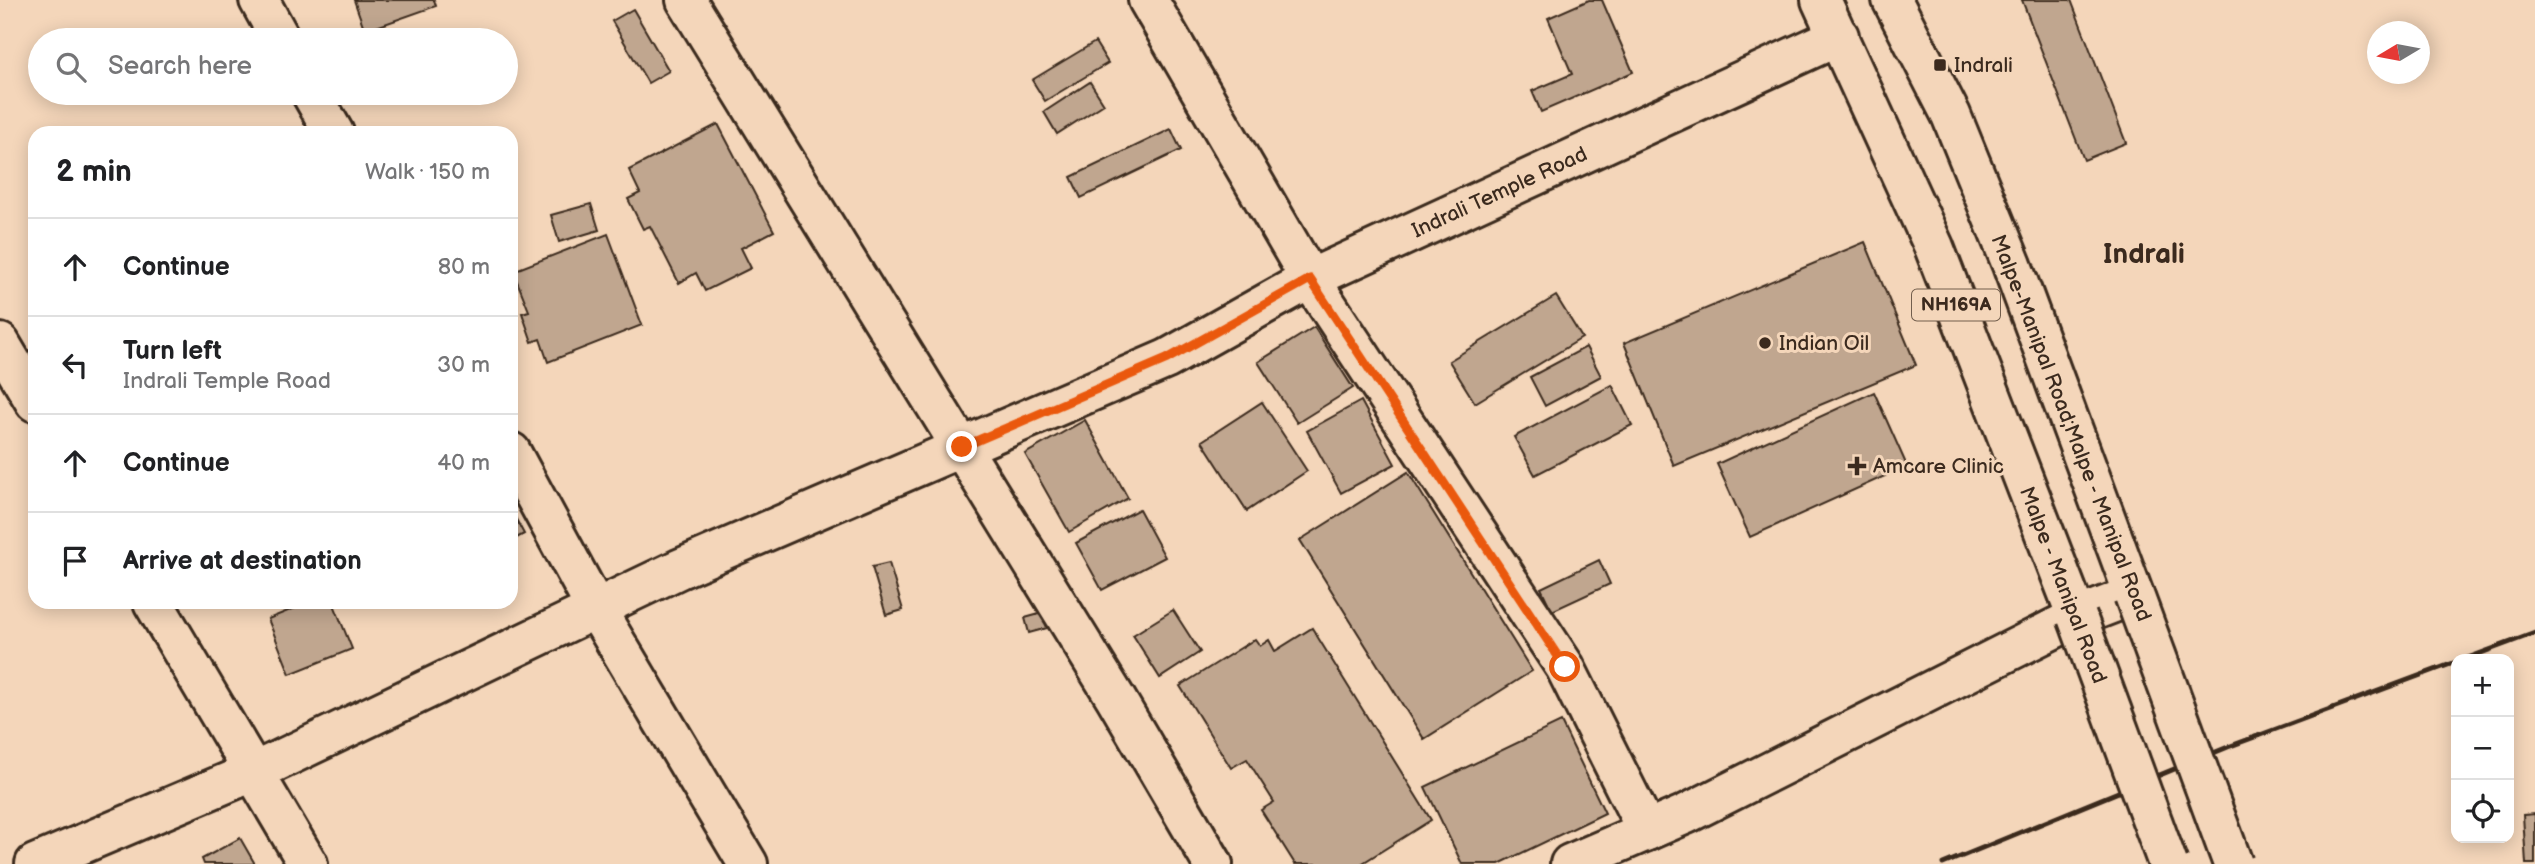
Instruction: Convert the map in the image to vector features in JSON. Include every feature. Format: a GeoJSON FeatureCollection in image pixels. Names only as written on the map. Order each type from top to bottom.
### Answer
{"type":"FeatureCollection","features":[{"type":"Feature","properties":{"kind":"main road"},"geometry":{"type":"LineString","coordinates":[[259,0],[274,28]]}},
{"type":"Feature","properties":{"kind":"main road"},"geometry":{"type":"LineString","coordinates":[[685,0],[1115,697],[1213,864]]}},
{"type":"Feature","properties":{"kind":"main road"},"geometry":{"type":"LineString","coordinates":[[1148,0],[1310,279],[1565,667],[1647,831]]}},
{"type":"Feature","properties":{"kind":"main road","name":"Malpe - Manipal Road"},"geometry":{"type":"LineString","coordinates":[[1821,0],[1934,247],[2077,617],[2168,864]]}},
{"type":"Feature","properties":{"kind":"main road","name":"Malpe-Manipal Road;Malpe - Manipal Road"},"geometry":{"type":"LineString","coordinates":[[1892,0],[1951,115],[2012,265],[2233,864]]}},
{"type":"Feature","properties":{"kind":"main road","name":"Indrali Temple Road"},"geometry":{"type":"LineString","coordinates":[[35,864],[253,773],[679,569],[1167,359],[1310,279],[1839,36]]}},
{"type":"Feature","properties":{"kind":"main road"},"geometry":{"type":"LineString","coordinates":[[318,105],[330,126]]}},
{"type":"Feature","properties":{"kind":"main road"},"geometry":{"type":"LineString","coordinates":[[0,343],[28,390]]}},
{"type":"Feature","properties":{"kind":"main road"},"geometry":{"type":"LineString","coordinates":[[518,465],[596,608],[748,864]]}},
{"type":"Feature","properties":{"kind":"main road"},"geometry":{"type":"LineString","coordinates":[[1570,864],[1686,814],[2077,617],[2134,595]]}},
{"type":"Feature","properties":{"kind":"main road"},"geometry":{"type":"LineString","coordinates":[[157,609],[308,864]]}},
{"type":"Feature","properties":{"kind":"building"},"geometry":{"type":"Polygon","coordinates":[[[354,0],[434,0],[436,6],[374,28],[364,28],[354,0]]]}},
{"type":"Feature","properties":{"kind":"building"},"geometry":{"type":"Polygon","coordinates":[[[1589,0],[1602,0],[1633,72],[1541,112],[1532,91],[1572,74],[1548,18],[1589,0]]]}},
{"type":"Feature","properties":{"kind":"building"},"geometry":{"type":"Polygon","coordinates":[[[2022,0],[2071,0],[2126,143],[2084,160],[2022,0]]]}},
{"type":"Feature","properties":{"kind":"building"},"geometry":{"type":"Polygon","coordinates":[[[633,9],[669,71],[648,83],[612,21],[633,9]]]}},
{"type":"Feature","properties":{"kind":"building"},"geometry":{"type":"Polygon","coordinates":[[[1095,42],[1108,63],[1045,101],[1032,80],[1095,42]]]}},
{"type":"Feature","properties":{"kind":"building"},"geometry":{"type":"Polygon","coordinates":[[[1090,82],[1104,104],[1057,134],[1044,112],[1090,82]]]}},
{"type":"Feature","properties":{"kind":"building"},"geometry":{"type":"Polygon","coordinates":[[[718,124],[774,231],[741,248],[751,268],[705,291],[696,273],[679,283],[650,226],[643,229],[628,199],[640,193],[629,170],[718,124]]]}},
{"type":"Feature","properties":{"kind":"building"},"geometry":{"type":"Polygon","coordinates":[[[1171,129],[1181,150],[1081,198],[1071,177],[1171,129]]]}},
{"type":"Feature","properties":{"kind":"building"},"geometry":{"type":"Polygon","coordinates":[[[591,204],[599,230],[559,242],[551,215],[591,204]]]}},
{"type":"Feature","properties":{"kind":"building"},"geometry":{"type":"Polygon","coordinates":[[[608,234],[642,325],[548,362],[540,339],[532,342],[522,313],[529,311],[518,284],[518,269],[608,234]]]}},
{"type":"Feature","properties":{"kind":"building"},"geometry":{"type":"Polygon","coordinates":[[[1865,242],[1916,365],[1674,466],[1624,343],[1865,242]]]}},
{"type":"Feature","properties":{"kind":"building"},"geometry":{"type":"Polygon","coordinates":[[[1556,296],[1582,338],[1475,403],[1449,361],[1556,296]]]}},
{"type":"Feature","properties":{"kind":"building"},"geometry":{"type":"Polygon","coordinates":[[[1314,327],[1353,388],[1297,423],[1258,362],[1314,327]]]}},
{"type":"Feature","properties":{"kind":"building"},"geometry":{"type":"Polygon","coordinates":[[[1586,347],[1601,376],[1545,406],[1530,377],[1586,347]]]}},
{"type":"Feature","properties":{"kind":"building"},"geometry":{"type":"Polygon","coordinates":[[[1612,385],[1632,425],[1535,475],[1514,437],[1612,385]]]}},
{"type":"Feature","properties":{"kind":"building"},"geometry":{"type":"Polygon","coordinates":[[[1874,392],[1907,466],[1750,537],[1717,464],[1874,392]]]}},
{"type":"Feature","properties":{"kind":"building"},"geometry":{"type":"Polygon","coordinates":[[[1361,401],[1395,464],[1341,493],[1307,431],[1361,401]]]}},
{"type":"Feature","properties":{"kind":"building"},"geometry":{"type":"Polygon","coordinates":[[[1262,402],[1307,471],[1247,511],[1202,441],[1262,402]]]}},
{"type":"Feature","properties":{"kind":"building"},"geometry":{"type":"Polygon","coordinates":[[[1085,420],[1128,498],[1069,532],[1025,454],[1085,420]]]}},
{"type":"Feature","properties":{"kind":"building"},"geometry":{"type":"Polygon","coordinates":[[[1408,472],[1532,671],[1424,739],[1300,540],[1408,472]]]}},
{"type":"Feature","properties":{"kind":"building"},"geometry":{"type":"Polygon","coordinates":[[[1139,509],[1165,557],[1102,590],[1076,543],[1139,509]]]}},
{"type":"Feature","properties":{"kind":"building"},"geometry":{"type":"Polygon","coordinates":[[[518,523],[524,534],[518,537],[518,523]]]}},
{"type":"Feature","properties":{"kind":"building"},"geometry":{"type":"Polygon","coordinates":[[[1599,560],[1610,584],[1552,611],[1541,588],[1599,560]]]}},
{"type":"Feature","properties":{"kind":"building"},"geometry":{"type":"Polygon","coordinates":[[[889,563],[903,610],[886,615],[872,567],[889,563]]]}},
{"type":"Feature","properties":{"kind":"building"},"geometry":{"type":"Polygon","coordinates":[[[293,609],[336,609],[352,649],[290,674],[268,619],[293,609]]]}},
{"type":"Feature","properties":{"kind":"building"},"geometry":{"type":"Polygon","coordinates":[[[1173,610],[1200,652],[1160,678],[1133,635],[1173,610]]]}},
{"type":"Feature","properties":{"kind":"building"},"geometry":{"type":"Polygon","coordinates":[[[1043,613],[1047,628],[1029,633],[1025,618],[1043,613]]]}},
{"type":"Feature","properties":{"kind":"building"},"geometry":{"type":"Polygon","coordinates":[[[1312,628],[1431,820],[1361,864],[1295,864],[1261,810],[1274,802],[1247,759],[1231,768],[1180,686],[1255,639],[1260,646],[1269,640],[1275,651],[1312,628]]]}},
{"type":"Feature","properties":{"kind":"building"},"geometry":{"type":"Polygon","coordinates":[[[1561,722],[1605,813],[1499,864],[1462,864],[1425,787],[1561,722]]]}},
{"type":"Feature","properties":{"kind":"building"},"geometry":{"type":"Polygon","coordinates":[[[2535,814],[2535,864],[2526,864],[2523,815],[2535,814]]]}},
{"type":"Feature","properties":{"kind":"building"},"geometry":{"type":"Polygon","coordinates":[[[240,838],[255,864],[204,864],[202,859],[240,838]]]}},
{"type":"Feature","properties":{"kind":"railway"},"geometry":{"type":"LineString","coordinates":[[2478,654],[2535,633]]}},
{"type":"Feature","properties":{"kind":"railway"},"geometry":{"type":"LineString","coordinates":[[1943,864],[2228,747],[2451,664]]}},
{"type":"Feature","properties":{"kind":"place","name":"Indrali"},"geometry":{"type":"Point","coordinates":[1940,65]}},
{"type":"Feature","properties":{"kind":"place","name":"Indian Oil"},"geometry":{"type":"Point","coordinates":[1765,343]}},
{"type":"Feature","properties":{"kind":"place","name":"Amcare Clinic"},"geometry":{"type":"Point","coordinates":[1857,466]}},
{"type":"Feature","properties":{"kind":"district","name":"Indrali"},"geometry":{"type":"Point","coordinates":[2144,254]}},
{"type":"Feature","properties":{"kind":"route"},"geometry":{"type":"LineString","coordinates":[[962,447],[1167,359],[1310,279],[1565,667]]}}]}
